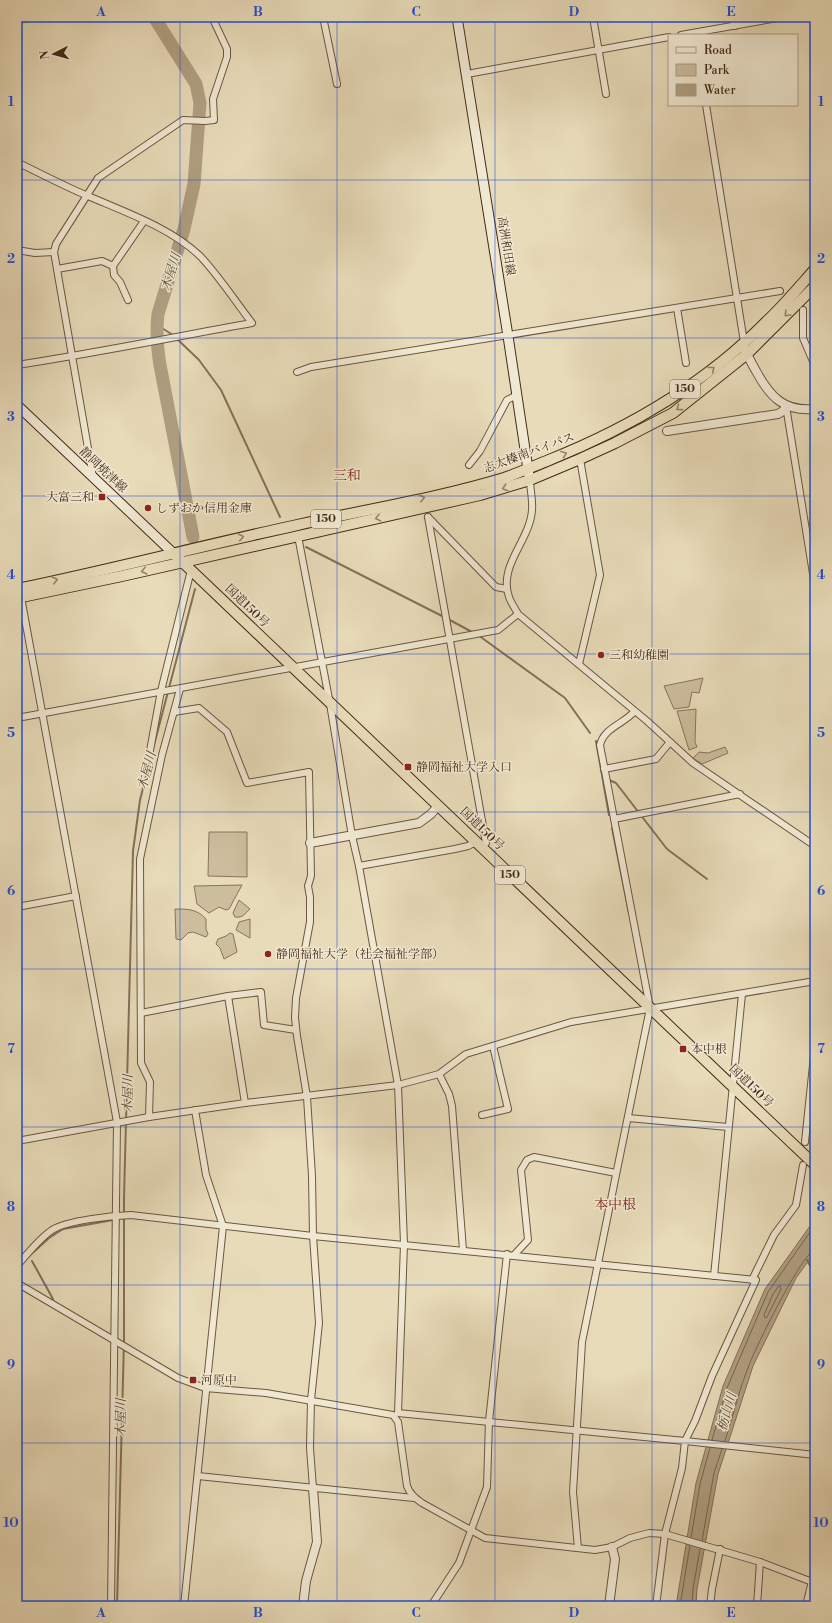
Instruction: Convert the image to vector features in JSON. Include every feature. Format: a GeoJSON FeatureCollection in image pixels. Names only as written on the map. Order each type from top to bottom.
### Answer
{"type":"FeatureCollection","features":[{"type":"Feature","properties":{"kind":"highway","name":"志太榛南バイパス"},"geometry":{"type":"LineString","coordinates":[[173,553],[449,492],[505,477],[586,445],[646,414],[705,375],[767,322],[815,269]]}},
{"type":"Feature","properties":{"kind":"highway","name":"志太榛南バイパス"},"geometry":{"type":"LineString","coordinates":[[182,563],[298,536],[426,512],[530,480],[580,459],[673,413],[747,354],[815,286]]}},
{"type":"Feature","properties":{"kind":"highway","name":"国道150号"},"geometry":{"type":"LineString","coordinates":[[173,553],[815,1165]]}},
{"type":"Feature","properties":{"kind":"highway","name":"150"},"geometry":{"type":"LineString","coordinates":[[18,590],[173,553]]}},
{"type":"Feature","properties":{"kind":"highway","name":"150"},"geometry":{"type":"LineString","coordinates":[[18,590],[182,563]]}},
{"type":"Feature","properties":{"kind":"main road","name":"高洲和田線"},"geometry":{"type":"LineString","coordinates":[[457,17],[508,336],[527,469],[530,480]]}},
{"type":"Feature","properties":{"kind":"main road","name":"静岡焼津線"},"geometry":{"type":"LineString","coordinates":[[17,405],[173,553]]}},
{"type":"Feature","properties":{"kind":"street"},"geometry":{"type":"LineString","coordinates":[[17,20],[34,17]]}},
{"type":"Feature","properties":{"kind":"street"},"geometry":{"type":"LineString","coordinates":[[93,477],[54,252],[56,244],[98,178],[183,120],[205,122],[214,120],[213,99],[227,57],[227,49],[212,17]]}},
{"type":"Feature","properties":{"kind":"street"},"geometry":{"type":"LineString","coordinates":[[323,17],[337,84]]}},
{"type":"Feature","properties":{"kind":"street"},"geometry":{"type":"LineString","coordinates":[[593,17],[606,94]]}},
{"type":"Feature","properties":{"kind":"street"},"geometry":{"type":"LineString","coordinates":[[734,17],[735,26]]}},
{"type":"Feature","properties":{"kind":"street"},"geometry":{"type":"LineString","coordinates":[[694,34],[783,17]]}},
{"type":"Feature","properties":{"kind":"street"},"geometry":{"type":"LineString","coordinates":[[467,74],[668,37]]}},
{"type":"Feature","properties":{"kind":"street"},"geometry":{"type":"LineString","coordinates":[[706,106],[722,196],[736,299],[747,354],[765,387],[772,396],[786,406],[800,409],[815,409]]}},
{"type":"Feature","properties":{"kind":"street"},"geometry":{"type":"LineString","coordinates":[[17,162],[144,221],[186,245],[213,271],[252,323],[17,365]]}},
{"type":"Feature","properties":{"kind":"street"},"geometry":{"type":"LineString","coordinates":[[128,300],[120,282],[114,275],[113,266],[144,221]]}},
{"type":"Feature","properties":{"kind":"street"},"geometry":{"type":"LineString","coordinates":[[17,250],[35,253],[54,252]]}},
{"type":"Feature","properties":{"kind":"street"},"geometry":{"type":"LineString","coordinates":[[57,269],[102,261],[113,266]]}},
{"type":"Feature","properties":{"kind":"street"},"geometry":{"type":"LineString","coordinates":[[297,372],[311,367],[780,291]]}},
{"type":"Feature","properties":{"kind":"street"},"geometry":{"type":"LineString","coordinates":[[677,308],[686,363]]}},
{"type":"Feature","properties":{"kind":"street"},"geometry":{"type":"LineString","coordinates":[[803,310],[802,338],[815,366]]}},
{"type":"Feature","properties":{"kind":"street"},"geometry":{"type":"LineString","coordinates":[[469,465],[480,451],[507,400],[517,395]]}},
{"type":"Feature","properties":{"kind":"street"},"geometry":{"type":"LineString","coordinates":[[667,431],[778,414],[783,411],[786,406]]}},
{"type":"Feature","properties":{"kind":"street"},"geometry":{"type":"LineString","coordinates":[[786,406],[815,586]]}},
{"type":"Feature","properties":{"kind":"street"},"geometry":{"type":"LineString","coordinates":[[579,664],[600,574],[580,459]]}},
{"type":"Feature","properties":{"kind":"street"},"geometry":{"type":"LineString","coordinates":[[530,480],[532,511],[527,530],[511,563],[507,578],[509,598],[518,614],[579,664],[694,763],[815,846]]}},
{"type":"Feature","properties":{"kind":"street"},"geometry":{"type":"LineString","coordinates":[[426,512],[496,587],[507,589]]}},
{"type":"Feature","properties":{"kind":"street"},"geometry":{"type":"LineString","coordinates":[[359,866],[486,843],[426,512]]}},
{"type":"Feature","properties":{"kind":"street"},"geometry":{"type":"LineString","coordinates":[[298,536],[330,704],[352,836],[359,866],[398,1084],[404,1244],[397,1416],[406,1486],[414,1498]]}},
{"type":"Feature","properties":{"kind":"street"},"geometry":{"type":"LineString","coordinates":[[148,756],[161,691],[191,570]]}},
{"type":"Feature","properties":{"kind":"street"},"geometry":{"type":"LineString","coordinates":[[18,590],[117,1122],[111,1606]]}},
{"type":"Feature","properties":{"kind":"street"},"geometry":{"type":"LineString","coordinates":[[17,718],[498,630],[518,614]]}},
{"type":"Feature","properties":{"kind":"street"},"geometry":{"type":"LineString","coordinates":[[149,1117],[150,1082],[141,1063],[140,859],[162,755],[180,688]]}},
{"type":"Feature","properties":{"kind":"street"},"geometry":{"type":"LineString","coordinates":[[174,712],[199,708],[227,732],[247,783],[309,772],[311,876],[308,886],[310,898],[310,922],[296,998],[295,1018],[307,1097],[312,1176],[313,1236],[319,1323],[311,1400],[310,1448],[317,1542],[306,1581],[303,1606]]}},
{"type":"Feature","properties":{"kind":"street"},"geometry":{"type":"LineString","coordinates":[[578,1548],[573,1492],[582,1342],[650,1008],[600,745],[602,739],[608,731],[629,718],[634,712]]}},
{"type":"Feature","properties":{"kind":"street"},"geometry":{"type":"LineString","coordinates":[[604,769],[656,759],[670,742]]}},
{"type":"Feature","properties":{"kind":"street"},"geometry":{"type":"LineString","coordinates":[[614,819],[740,794]]}},
{"type":"Feature","properties":{"kind":"street"},"geometry":{"type":"LineString","coordinates":[[310,843],[419,823],[431,814],[438,806]]}},
{"type":"Feature","properties":{"kind":"street"},"geometry":{"type":"LineString","coordinates":[[17,907],[76,896]]}},
{"type":"Feature","properties":{"kind":"street"},"geometry":{"type":"LineString","coordinates":[[17,1141],[134,1119],[245,1103],[307,1097],[398,1084],[439,1074],[466,1054],[571,1022],[815,981]]}},
{"type":"Feature","properties":{"kind":"street"},"geometry":{"type":"LineString","coordinates":[[141,1013],[228,996],[261,992],[264,1025],[296,1030]]}},
{"type":"Feature","properties":{"kind":"street"},"geometry":{"type":"LineString","coordinates":[[714,1276],[742,994]]}},
{"type":"Feature","properties":{"kind":"street"},"geometry":{"type":"LineString","coordinates":[[228,996],[245,1103]]}},
{"type":"Feature","properties":{"kind":"street"},"geometry":{"type":"LineString","coordinates":[[482,1115],[508,1110],[493,1046]]}},
{"type":"Feature","properties":{"kind":"street"},"geometry":{"type":"LineString","coordinates":[[805,1142],[815,1046]]}},
{"type":"Feature","properties":{"kind":"street"},"geometry":{"type":"LineString","coordinates":[[439,1074],[449,1094],[452,1106],[463,1250]]}},
{"type":"Feature","properties":{"kind":"street"},"geometry":{"type":"LineString","coordinates":[[184,1606],[223,1226],[206,1175],[195,1110]]}},
{"type":"Feature","properties":{"kind":"street"},"geometry":{"type":"LineString","coordinates":[[628,1118],[728,1127]]}},
{"type":"Feature","properties":{"kind":"street"},"geometry":{"type":"LineString","coordinates":[[431,1606],[459,1563],[487,1488],[489,1421],[511,1255],[528,1240],[521,1170],[527,1160],[534,1157],[616,1173]]}},
{"type":"Feature","properties":{"kind":"street"},"geometry":{"type":"LineString","coordinates":[[752,1280],[774,1235],[796,1205],[803,1165]]}},
{"type":"Feature","properties":{"kind":"street"},"geometry":{"type":"LineString","coordinates":[[17,1266],[27,1254],[52,1231],[63,1225],[117,1215],[131,1215],[313,1236],[756,1280],[715,1369],[695,1421],[682,1468],[667,1534],[656,1606]]}},
{"type":"Feature","properties":{"kind":"street"},"geometry":{"type":"LineString","coordinates":[[17,1283],[178,1378],[206,1388],[266,1393],[397,1416],[489,1421],[815,1455]]}},
{"type":"Feature","properties":{"kind":"street"},"geometry":{"type":"LineString","coordinates":[[198,1476],[414,1498],[485,1538],[594,1550],[612,1547],[630,1538],[649,1533],[667,1534],[760,1562],[813,1582],[806,1606]]}},
{"type":"Feature","properties":{"kind":"street"},"geometry":{"type":"LineString","coordinates":[[609,1606],[615,1559],[612,1547]]}},
{"type":"Feature","properties":{"kind":"street"},"geometry":{"type":"LineString","coordinates":[[710,1606],[718,1549]]}},
{"type":"Feature","properties":{"kind":"street"},"geometry":{"type":"LineString","coordinates":[[757,1606],[760,1562]]}},
{"type":"Feature","properties":{"kind":"green space"},"geometry":{"type":"Polygon","coordinates":[[[703,678],[699,693],[692,692],[689,707],[674,709],[664,686],[703,678]]]}},
{"type":"Feature","properties":{"kind":"green space"},"geometry":{"type":"Polygon","coordinates":[[[696,709],[695,742],[697,747],[689,750],[677,711],[696,709]]]}},
{"type":"Feature","properties":{"kind":"green space"},"geometry":{"type":"Polygon","coordinates":[[[725,747],[728,753],[702,764],[693,758],[699,752],[708,753],[725,747]]]}},
{"type":"Feature","properties":{"kind":"green space"},"geometry":{"type":"Polygon","coordinates":[[[209,832],[247,832],[247,877],[208,876],[209,832]]]}},
{"type":"Feature","properties":{"kind":"green space"},"geometry":{"type":"Polygon","coordinates":[[[242,885],[229,909],[226,910],[219,907],[209,913],[197,904],[194,886],[242,885]]]}},
{"type":"Feature","properties":{"kind":"green space"},"geometry":{"type":"Polygon","coordinates":[[[239,900],[250,909],[242,916],[235,917],[233,913],[239,900]]]}},
{"type":"Feature","properties":{"kind":"green space"},"geometry":{"type":"Polygon","coordinates":[[[175,909],[192,910],[203,916],[206,919],[206,929],[208,934],[206,937],[193,932],[188,933],[181,940],[176,939],[175,909]]]}},
{"type":"Feature","properties":{"kind":"green space"},"geometry":{"type":"Polygon","coordinates":[[[250,919],[250,938],[236,930],[239,922],[250,919]]]}},
{"type":"Feature","properties":{"kind":"green space"},"geometry":{"type":"Polygon","coordinates":[[[230,933],[233,934],[237,952],[224,959],[220,948],[216,944],[218,939],[230,933]]]}},
{"type":"Feature","properties":{"kind":"water","name":"栃山川"},"geometry":{"type":"Polygon","coordinates":[[[815,1219],[815,1252],[796,1278],[753,1366],[718,1474],[697,1589],[696,1606],[676,1606],[696,1483],[723,1386],[765,1289],[815,1219]]]}},
{"type":"Feature","properties":{"kind":"waterway","name":"木屋川"},"geometry":{"type":"LineString","coordinates":[[154,17],[196,84],[200,103],[194,184],[184,229],[158,314],[157,327],[160,365],[193,537]]}},
{"type":"Feature","properties":{"kind":"waterway"},"geometry":{"type":"LineString","coordinates":[[157,325],[173,335],[199,360],[221,390],[280,517]]}},
{"type":"Feature","properties":{"kind":"waterway"},"geometry":{"type":"LineString","coordinates":[[306,547],[444,617]]}},
{"type":"Feature","properties":{"kind":"waterway","name":"木屋川"},"geometry":{"type":"LineString","coordinates":[[154,745],[195,589]]}},
{"type":"Feature","properties":{"kind":"waterway"},"geometry":{"type":"LineString","coordinates":[[448,619],[472,632]]}},
{"type":"Feature","properties":{"kind":"waterway"},"geometry":{"type":"LineString","coordinates":[[478,635],[565,698],[590,733]]}},
{"type":"Feature","properties":{"kind":"waterway"},"geometry":{"type":"LineString","coordinates":[[596,741],[609,815]]}},
{"type":"Feature","properties":{"kind":"waterway","name":"木屋川"},"geometry":{"type":"LineString","coordinates":[[117,1606],[124,1341],[124,1198],[133,851],[140,800],[151,757]]}},
{"type":"Feature","properties":{"kind":"waterway"},"geometry":{"type":"LineString","coordinates":[[609,780],[616,783],[667,849],[707,879]]}},
{"type":"Feature","properties":{"kind":"waterway"},"geometry":{"type":"LineString","coordinates":[[612,828],[629,913]]}},
{"type":"Feature","properties":{"kind":"waterway"},"geometry":{"type":"LineString","coordinates":[[28,1257],[49,1238],[63,1229],[113,1220]]}},
{"type":"Feature","properties":{"kind":"waterway"},"geometry":{"type":"LineString","coordinates":[[807,1260],[815,1275]]}},
{"type":"Feature","properties":{"kind":"waterway"},"geometry":{"type":"LineString","coordinates":[[32,1261],[53,1299]]}},
{"type":"Feature","properties":{"kind":"place","name":"大富三和"},"geometry":{"type":"Point","coordinates":[102,497]}},
{"type":"Feature","properties":{"kind":"place","name":"しずおか信用金庫"},"geometry":{"type":"Point","coordinates":[148,508]}},
{"type":"Feature","properties":{"kind":"place","name":"三和幼稚園"},"geometry":{"type":"Point","coordinates":[601,655]}},
{"type":"Feature","properties":{"kind":"place","name":"静岡福祉大学入口"},"geometry":{"type":"Point","coordinates":[408,767]}},
{"type":"Feature","properties":{"kind":"place","name":"静岡福祉大学（社会福祉学部）"},"geometry":{"type":"Point","coordinates":[268,954]}},
{"type":"Feature","properties":{"kind":"place","name":"本中根"},"geometry":{"type":"Point","coordinates":[683,1049]}},
{"type":"Feature","properties":{"kind":"place","name":"河原中"},"geometry":{"type":"Point","coordinates":[193,1380]}},
{"type":"Feature","properties":{"kind":"district","name":"三和"},"geometry":{"type":"Point","coordinates":[347,476]}},
{"type":"Feature","properties":{"kind":"district","name":"本中根"},"geometry":{"type":"Point","coordinates":[615,1205]}}]}
